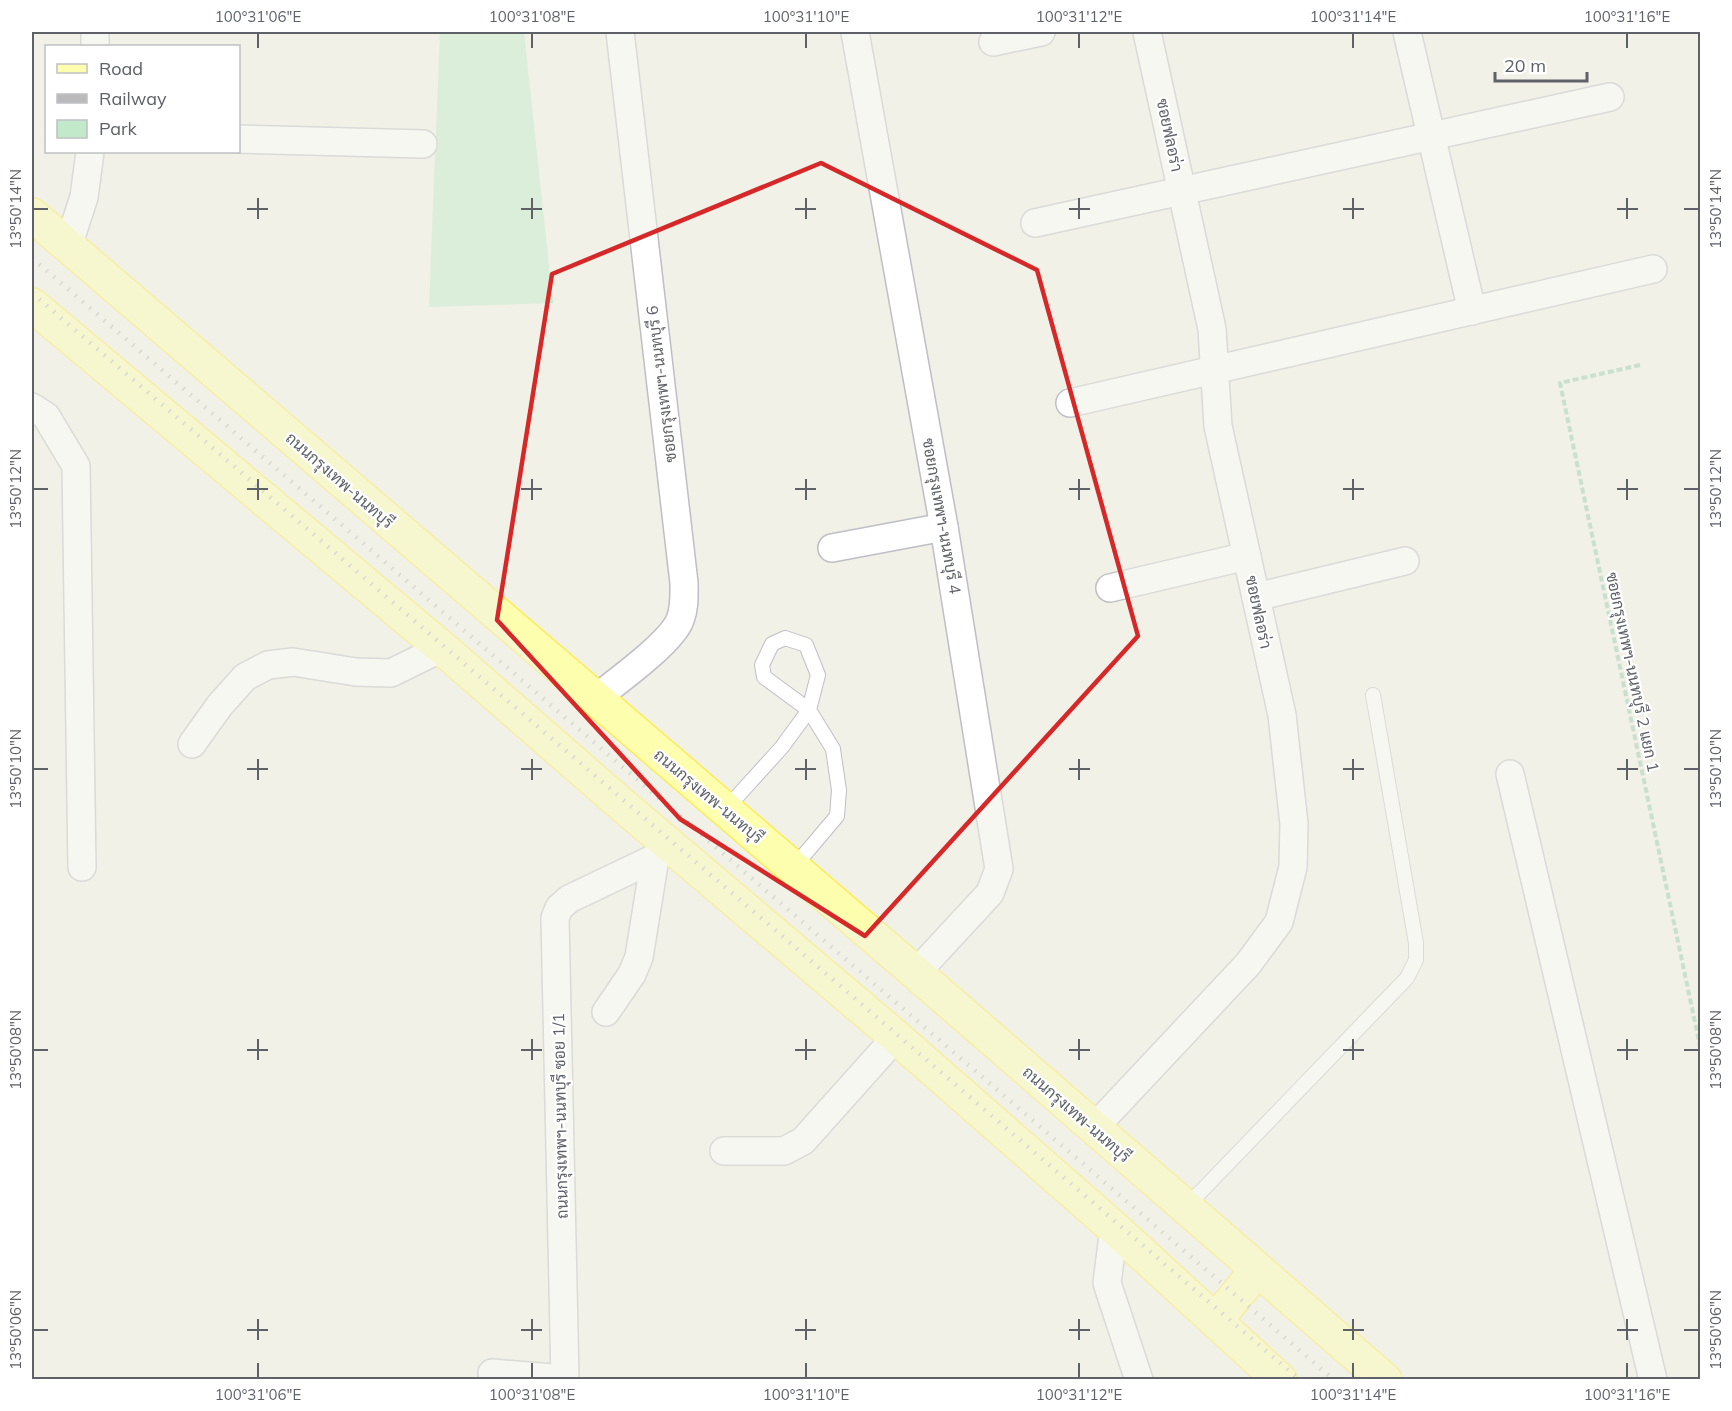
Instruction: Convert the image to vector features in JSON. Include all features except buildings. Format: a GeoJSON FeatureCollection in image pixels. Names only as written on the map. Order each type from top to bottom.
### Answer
{"type":"FeatureCollection","features":[{"type":"Feature","properties":{"kind":"main road","name":"ถนนกรุงเทพ-นนทบุรี"},"geometry":{"type":"LineString","coordinates":[[32,215],[916,973],[1385,1380]]}},
{"type":"Feature","properties":{"kind":"main road"},"geometry":{"type":"LineString","coordinates":[[32,305],[442,648],[662,851],[896,1037],[1114,1227],[1280,1380]]}},
{"type":"Feature","properties":{"kind":"main road"},"geometry":{"type":"LineString","coordinates":[[1215,1320],[1257,1270]]}},
{"type":"Feature","properties":{"kind":"street","name":"ซอยกรุงเทพฯ-นนทบุรี 6"},"geometry":{"type":"LineString","coordinates":[[595,699],[658,647],[679,623],[685,606],[621,32]]}},
{"type":"Feature","properties":{"kind":"street","name":"ซอยกรุงเทพฯ-นนทบุรี 4"},"geometry":{"type":"LineString","coordinates":[[855,32],[944,527],[999,869],[990,893],[916,973]]}},
{"type":"Feature","properties":{"kind":"street"},"geometry":{"type":"LineString","coordinates":[[993,42],[1041,32]]}},
{"type":"Feature","properties":{"kind":"street","name":"ซอยฟลอร่า"},"geometry":{"type":"LineString","coordinates":[[1094,1128],[1248,964],[1279,922],[1293,867],[1294,824],[1282,714],[1218,426],[1212,329],[1147,32]]}},
{"type":"Feature","properties":{"kind":"street"},"geometry":{"type":"LineString","coordinates":[[1407,32],[1472,311]]}},
{"type":"Feature","properties":{"kind":"street"},"geometry":{"type":"LineString","coordinates":[[1035,223],[1610,97]]}},
{"type":"Feature","properties":{"kind":"street"},"geometry":{"type":"LineString","coordinates":[[240,139],[423,144]]}},
{"type":"Feature","properties":{"kind":"street"},"geometry":{"type":"LineString","coordinates":[[68,246],[84,198],[90,153]]}},
{"type":"Feature","properties":{"kind":"street"},"geometry":{"type":"LineString","coordinates":[[1070,403],[1653,269]]}},
{"type":"Feature","properties":{"kind":"street"},"geometry":{"type":"LineString","coordinates":[[32,407],[46,416],[76,466],[82,867]]}},
{"type":"Feature","properties":{"kind":"street"},"geometry":{"type":"LineString","coordinates":[[832,548],[944,527]]}},
{"type":"Feature","properties":{"kind":"street"},"geometry":{"type":"LineString","coordinates":[[1110,588],[1247,556]]}},
{"type":"Feature","properties":{"kind":"street"},"geometry":{"type":"LineString","coordinates":[[1256,597],[1405,561]]}},
{"type":"Feature","properties":{"kind":"street"},"geometry":{"type":"LineString","coordinates":[[192,744],[220,705],[246,677],[268,665],[293,662],[356,672],[391,673],[442,648]]}},
{"type":"Feature","properties":{"kind":"street"},"geometry":{"type":"LineString","coordinates":[[1510,774],[1653,1380]]}},
{"type":"Feature","properties":{"kind":"street"},"geometry":{"type":"LineString","coordinates":[[606,1012],[632,974],[639,957],[662,851]]}},
{"type":"Feature","properties":{"kind":"street","name":"ถนนกรุงเทพฯ-นนทบุรี ซอย 1/1"},"geometry":{"type":"LineString","coordinates":[[565,1379],[555,918],[559,908],[569,899],[662,851]]}},
{"type":"Feature","properties":{"kind":"street"},"geometry":{"type":"LineString","coordinates":[[724,1151],[784,1151],[803,1141],[896,1037]]}},
{"type":"Feature","properties":{"kind":"street"},"geometry":{"type":"LineString","coordinates":[[1114,1227],[1107,1283],[1139,1380]]}},
{"type":"Feature","properties":{"kind":"street"},"geometry":{"type":"LineString","coordinates":[[492,1373],[572,1380]]}},
{"type":"Feature","properties":{"kind":"lane"},"geometry":{"type":"LineString","coordinates":[[725,810],[782,747],[809,710],[818,675],[806,645],[785,638],[772,644],[762,665],[764,677],[809,710],[832,749],[839,790],[837,816],[793,868]]}},
{"type":"Feature","properties":{"kind":"lane"},"geometry":{"type":"LineString","coordinates":[[1185,1208],[1407,978],[1416,960],[1416,943],[1373,695]]}},
{"type":"Feature","properties":{"kind":"path","name":"ซอยกรุงเทพฯ-นนทบุรี 2 แยก 1"},"geometry":{"type":"LineString","coordinates":[[1640,365],[1560,383],[1701,1046]]}},
{"type":"Feature","properties":{"kind":"highlighted area"},"geometry":{"type":"Polygon","coordinates":[[[821,163],[1037,270],[1138,636],[865,936],[680,819],[497,620],[552,274],[821,163]]]}},
{"type":"Feature","properties":{"kind":"green space"},"geometry":{"type":"Polygon","coordinates":[[[440,32],[524,32],[553,303],[429,307],[440,32]]]}},
{"type":"Feature","properties":{"kind":"railway"},"geometry":{"type":"LineString","coordinates":[[32,258],[1334,1380]]}},
{"type":"Feature","properties":{"kind":"railway"},"geometry":{"type":"LineString","coordinates":[[32,293],[1300,1380]]}}]}
